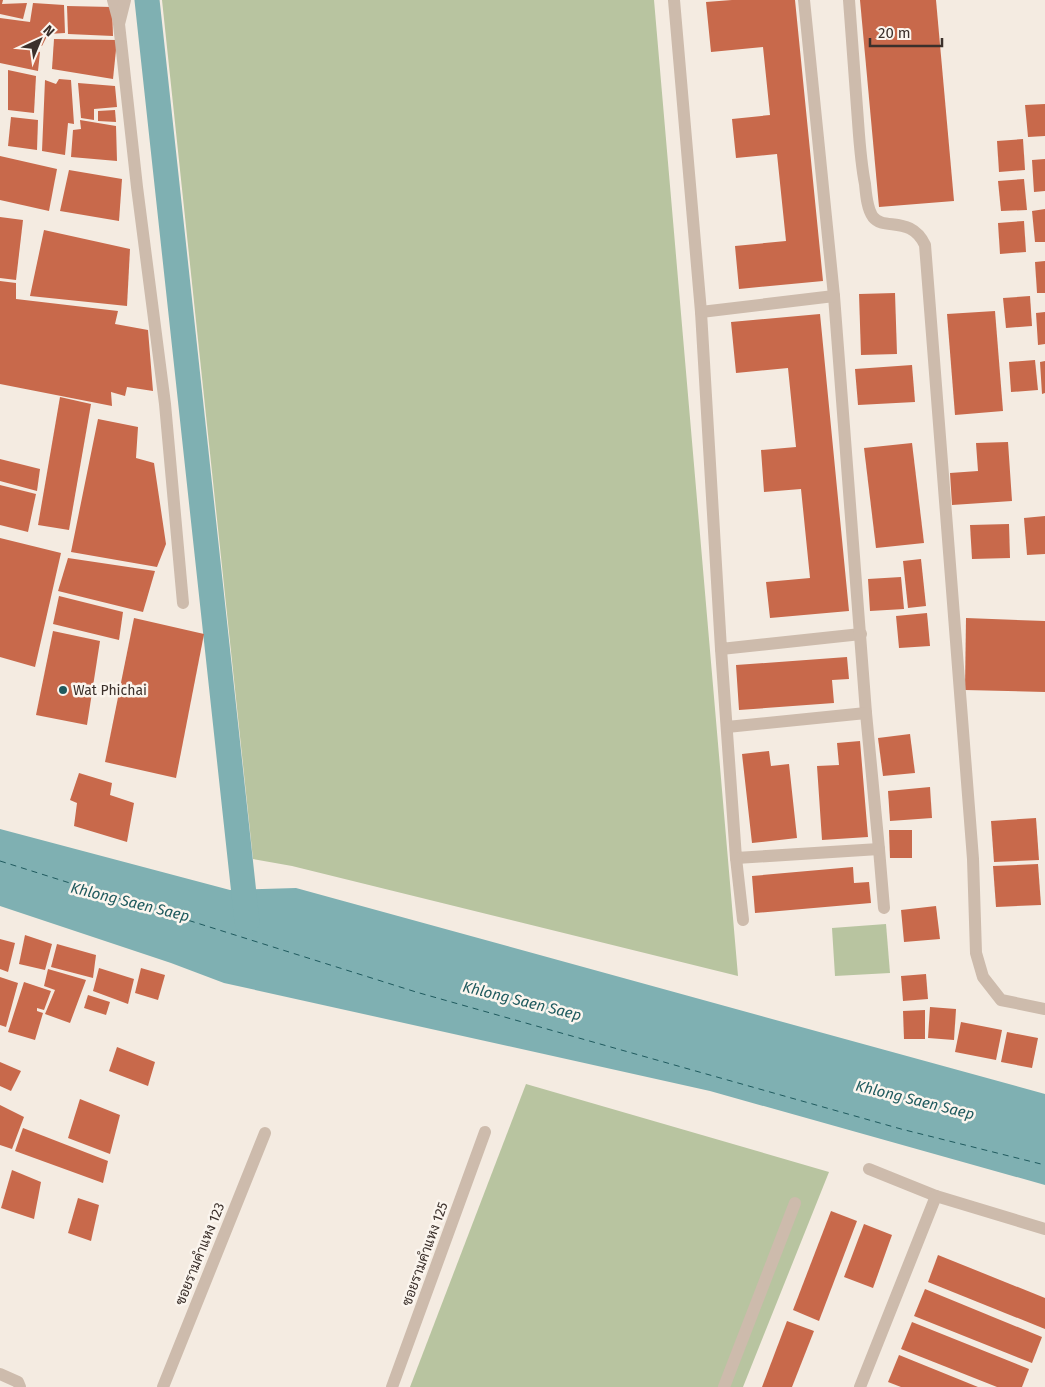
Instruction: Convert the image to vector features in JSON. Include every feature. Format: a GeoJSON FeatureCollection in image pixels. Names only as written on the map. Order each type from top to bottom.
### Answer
{"type":"FeatureCollection","features":[{"type":"Feature","properties":{"kind":"street"},"geometry":{"type":"LineString","coordinates":[[113,0],[120,24],[137,187],[166,404],[183,602]]}},
{"type":"Feature","properties":{"kind":"street"},"geometry":{"type":"LineString","coordinates":[[120,24],[125,0]]}},
{"type":"Feature","properties":{"kind":"street"},"geometry":{"type":"LineString","coordinates":[[674,0],[701,312],[721,648],[736,858],[743,920]]}},
{"type":"Feature","properties":{"kind":"street"},"geometry":{"type":"LineString","coordinates":[[804,0],[834,296],[866,714],[884,908]]}},
{"type":"Feature","properties":{"kind":"street"},"geometry":{"type":"LineString","coordinates":[[849,0],[862,166],[868,206],[873,218],[881,223],[901,225],[909,228],[921,238],[924,245],[973,859],[976,953],[983,977],[1002,1000],[1045,1009]]}},
{"type":"Feature","properties":{"kind":"street"},"geometry":{"type":"LineString","coordinates":[[701,312],[834,296]]}},
{"type":"Feature","properties":{"kind":"street"},"geometry":{"type":"LineString","coordinates":[[721,648],[861,634]]}},
{"type":"Feature","properties":{"kind":"street"},"geometry":{"type":"LineString","coordinates":[[727,727],[866,714]]}},
{"type":"Feature","properties":{"kind":"street"},"geometry":{"type":"LineString","coordinates":[[736,858],[879,849]]}},
{"type":"Feature","properties":{"kind":"street","name":"ซอยรามคำแหง 125"},"geometry":{"type":"LineString","coordinates":[[392,1387],[485,1132]]}},
{"type":"Feature","properties":{"kind":"street","name":"ซอยรามคำแหง 123"},"geometry":{"type":"LineString","coordinates":[[163,1387],[265,1133]]}},
{"type":"Feature","properties":{"kind":"street"},"geometry":{"type":"LineString","coordinates":[[868,1169],[936,1196],[1045,1228]]}},
{"type":"Feature","properties":{"kind":"street"},"geometry":{"type":"LineString","coordinates":[[860,1387],[936,1196]]}},
{"type":"Feature","properties":{"kind":"street"},"geometry":{"type":"LineString","coordinates":[[724,1387],[795,1203]]}},
{"type":"Feature","properties":{"kind":"street"},"geometry":{"type":"LineString","coordinates":[[0,1374],[18,1382],[20,1387]]}},
{"type":"Feature","properties":{"kind":"green space"},"geometry":{"type":"Polygon","coordinates":[[[162,0],[654,0],[738,976],[292,866],[253,859],[162,0]]]}},
{"type":"Feature","properties":{"kind":"green space"},"geometry":{"type":"Polygon","coordinates":[[[886,924],[890,973],[835,976],[832,928],[886,924]]]}},
{"type":"Feature","properties":{"kind":"green space"},"geometry":{"type":"Polygon","coordinates":[[[526,1084],[829,1172],[743,1387],[410,1387],[526,1084]]]}},
{"type":"Feature","properties":{"kind":"water","name":"Khlong Saen Saep"},"geometry":{"type":"Polygon","coordinates":[[[0,829],[230,890],[296,888],[1045,1094],[1045,1185],[710,1091],[224,983],[171,963],[0,906],[0,829]]]}},
{"type":"Feature","properties":{"kind":"building"},"geometry":{"type":"Polygon","coordinates":[[[0,0],[3,0],[2,4],[27,3],[23,19],[0,14],[0,0]]]}},
{"type":"Feature","properties":{"kind":"building"},"geometry":{"type":"Polygon","coordinates":[[[795,0],[823,281],[739,289],[735,246],[786,241],[777,154],[736,158],[732,119],[770,115],[763,47],[711,52],[706,2],[795,0]]]}},
{"type":"Feature","properties":{"kind":"building"},"geometry":{"type":"Polygon","coordinates":[[[860,0],[936,0],[954,201],[879,207],[860,0]]]}},
{"type":"Feature","properties":{"kind":"building"},"geometry":{"type":"Polygon","coordinates":[[[33,3],[64,5],[65,33],[48,34],[42,46],[32,42],[27,47],[40,52],[38,71],[0,63],[0,18],[30,22],[33,3]]]}},
{"type":"Feature","properties":{"kind":"building"},"geometry":{"type":"Polygon","coordinates":[[[67,6],[112,7],[113,36],[68,34],[67,6]]]}},
{"type":"Feature","properties":{"kind":"building"},"geometry":{"type":"Polygon","coordinates":[[[54,39],[117,40],[113,79],[52,69],[54,39]]]}},
{"type":"Feature","properties":{"kind":"building"},"geometry":{"type":"Polygon","coordinates":[[[8,70],[36,76],[34,113],[8,110],[8,70]]]}},
{"type":"Feature","properties":{"kind":"building"},"geometry":{"type":"Polygon","coordinates":[[[59,79],[71,80],[74,124],[68,123],[65,155],[42,151],[45,80],[56,84],[59,79]]]}},
{"type":"Feature","properties":{"kind":"building"},"geometry":{"type":"Polygon","coordinates":[[[78,83],[115,86],[117,107],[94,109],[94,120],[81,118],[78,83]]]}},
{"type":"Feature","properties":{"kind":"building"},"geometry":{"type":"Polygon","coordinates":[[[1045,104],[1045,136],[1028,137],[1025,105],[1045,104]]]}},
{"type":"Feature","properties":{"kind":"building"},"geometry":{"type":"Polygon","coordinates":[[[115,110],[116,122],[98,121],[98,111],[115,110]]]}},
{"type":"Feature","properties":{"kind":"building"},"geometry":{"type":"Polygon","coordinates":[[[11,117],[38,120],[37,150],[8,146],[11,117]]]}},
{"type":"Feature","properties":{"kind":"building"},"geometry":{"type":"Polygon","coordinates":[[[80,120],[116,126],[117,161],[71,157],[73,130],[81,129],[80,120]]]}},
{"type":"Feature","properties":{"kind":"building"},"geometry":{"type":"Polygon","coordinates":[[[1023,139],[1025,170],[999,172],[997,141],[1023,139]]]}},
{"type":"Feature","properties":{"kind":"building"},"geometry":{"type":"Polygon","coordinates":[[[0,156],[57,169],[49,211],[0,200],[0,156]]]}},
{"type":"Feature","properties":{"kind":"building"},"geometry":{"type":"Polygon","coordinates":[[[1045,159],[1045,191],[1034,192],[1032,160],[1045,159]]]}},
{"type":"Feature","properties":{"kind":"building"},"geometry":{"type":"Polygon","coordinates":[[[69,170],[122,179],[119,221],[60,211],[69,170]]]}},
{"type":"Feature","properties":{"kind":"building"},"geometry":{"type":"Polygon","coordinates":[[[1024,179],[1027,210],[1001,211],[998,181],[1024,179]]]}},
{"type":"Feature","properties":{"kind":"building"},"geometry":{"type":"Polygon","coordinates":[[[1045,209],[1045,242],[1035,242],[1032,211],[1045,209]]]}},
{"type":"Feature","properties":{"kind":"building"},"geometry":{"type":"Polygon","coordinates":[[[0,217],[23,220],[16,280],[0,278],[0,217]]]}},
{"type":"Feature","properties":{"kind":"building"},"geometry":{"type":"Polygon","coordinates":[[[1024,221],[1026,252],[1000,254],[998,223],[1024,221]]]}},
{"type":"Feature","properties":{"kind":"building"},"geometry":{"type":"Polygon","coordinates":[[[44,230],[130,249],[127,306],[30,296],[44,230]]]}},
{"type":"Feature","properties":{"kind":"building"},"geometry":{"type":"Polygon","coordinates":[[[1045,261],[1045,293],[1037,293],[1035,262],[1045,261]]]}},
{"type":"Feature","properties":{"kind":"building"},"geometry":{"type":"Polygon","coordinates":[[[0,281],[16,283],[16,299],[118,311],[115,324],[148,330],[153,391],[127,387],[125,396],[111,392],[112,406],[0,384],[0,281]]]}},
{"type":"Feature","properties":{"kind":"building"},"geometry":{"type":"Polygon","coordinates":[[[895,293],[897,354],[861,355],[859,294],[895,293]]]}},
{"type":"Feature","properties":{"kind":"building"},"geometry":{"type":"Polygon","coordinates":[[[1030,296],[1032,326],[1006,328],[1003,298],[1030,296]]]}},
{"type":"Feature","properties":{"kind":"building"},"geometry":{"type":"Polygon","coordinates":[[[995,311],[1003,411],[955,415],[947,314],[995,311]]]}},
{"type":"Feature","properties":{"kind":"building"},"geometry":{"type":"Polygon","coordinates":[[[1045,312],[1045,344],[1038,345],[1036,313],[1045,312]]]}},
{"type":"Feature","properties":{"kind":"building"},"geometry":{"type":"Polygon","coordinates":[[[820,314],[849,611],[770,618],[766,582],[810,578],[801,489],[764,492],[761,450],[796,447],[788,368],[736,373],[731,322],[820,314]]]}},
{"type":"Feature","properties":{"kind":"building"},"geometry":{"type":"Polygon","coordinates":[[[1035,360],[1038,390],[1011,392],[1009,362],[1035,360]]]}},
{"type":"Feature","properties":{"kind":"building"},"geometry":{"type":"Polygon","coordinates":[[[1045,361],[1045,393],[1042,394],[1040,362],[1045,361]]]}},
{"type":"Feature","properties":{"kind":"building"},"geometry":{"type":"Polygon","coordinates":[[[912,365],[915,402],[858,405],[855,369],[912,365]]]}},
{"type":"Feature","properties":{"kind":"building"},"geometry":{"type":"Polygon","coordinates":[[[60,397],[91,404],[69,530],[38,525],[60,397]]]}},
{"type":"Feature","properties":{"kind":"building"},"geometry":{"type":"Polygon","coordinates":[[[98,419],[138,427],[136,458],[154,463],[166,544],[157,567],[71,552],[98,419]]]}},
{"type":"Feature","properties":{"kind":"building"},"geometry":{"type":"Polygon","coordinates":[[[1008,442],[1012,501],[952,505],[950,473],[978,471],[976,443],[1008,442]]]}},
{"type":"Feature","properties":{"kind":"building"},"geometry":{"type":"Polygon","coordinates":[[[912,443],[924,543],[876,548],[864,448],[912,443]]]}},
{"type":"Feature","properties":{"kind":"building"},"geometry":{"type":"Polygon","coordinates":[[[0,459],[40,469],[37,491],[0,481],[0,459]]]}},
{"type":"Feature","properties":{"kind":"building"},"geometry":{"type":"Polygon","coordinates":[[[0,485],[36,494],[28,532],[0,525],[0,485]]]}},
{"type":"Feature","properties":{"kind":"building"},"geometry":{"type":"Polygon","coordinates":[[[1045,516],[1045,554],[1027,555],[1024,518],[1045,516]]]}},
{"type":"Feature","properties":{"kind":"building"},"geometry":{"type":"Polygon","coordinates":[[[1009,524],[1010,558],[972,559],[970,525],[1009,524]]]}},
{"type":"Feature","properties":{"kind":"building"},"geometry":{"type":"Polygon","coordinates":[[[0,538],[61,553],[35,667],[0,657],[0,538]]]}},
{"type":"Feature","properties":{"kind":"building"},"geometry":{"type":"Polygon","coordinates":[[[68,558],[155,571],[143,612],[58,591],[68,558]]]}},
{"type":"Feature","properties":{"kind":"building"},"geometry":{"type":"Polygon","coordinates":[[[921,559],[926,606],[908,608],[903,561],[921,559]]]}},
{"type":"Feature","properties":{"kind":"building"},"geometry":{"type":"Polygon","coordinates":[[[901,577],[904,609],[870,611],[868,579],[901,577]]]}},
{"type":"Feature","properties":{"kind":"building"},"geometry":{"type":"Polygon","coordinates":[[[59,596],[123,612],[119,640],[53,624],[59,596]]]}},
{"type":"Feature","properties":{"kind":"building"},"geometry":{"type":"Polygon","coordinates":[[[927,613],[930,646],[899,648],[896,616],[927,613]]]}},
{"type":"Feature","properties":{"kind":"building"},"geometry":{"type":"Polygon","coordinates":[[[134,618],[204,634],[176,778],[105,762],[134,618]]]}},
{"type":"Feature","properties":{"kind":"building"},"geometry":{"type":"Polygon","coordinates":[[[966,618],[1045,621],[1045,692],[965,690],[966,618]]]}},
{"type":"Feature","properties":{"kind":"building"},"geometry":{"type":"Polygon","coordinates":[[[53,631],[100,641],[87,725],[36,715],[53,631]]]}},
{"type":"Feature","properties":{"kind":"building"},"geometry":{"type":"Polygon","coordinates":[[[847,657],[849,679],[832,680],[834,703],[739,710],[736,665],[847,657]]]}},
{"type":"Feature","properties":{"kind":"building"},"geometry":{"type":"Polygon","coordinates":[[[910,734],[915,773],[883,776],[878,738],[910,734]]]}},
{"type":"Feature","properties":{"kind":"building"},"geometry":{"type":"Polygon","coordinates":[[[860,741],[868,837],[822,840],[817,766],[839,765],[837,743],[860,741]]]}},
{"type":"Feature","properties":{"kind":"building"},"geometry":{"type":"Polygon","coordinates":[[[769,751],[771,766],[789,764],[797,838],[752,843],[742,754],[769,751]]]}},
{"type":"Feature","properties":{"kind":"building"},"geometry":{"type":"Polygon","coordinates":[[[79,773],[112,783],[110,795],[134,803],[127,842],[74,826],[77,803],[70,800],[79,773]]]}},
{"type":"Feature","properties":{"kind":"building"},"geometry":{"type":"Polygon","coordinates":[[[930,787],[932,818],[890,821],[888,791],[930,787]]]}},
{"type":"Feature","properties":{"kind":"building"},"geometry":{"type":"Polygon","coordinates":[[[1036,818],[1039,860],[994,862],[991,821],[1036,818]]]}},
{"type":"Feature","properties":{"kind":"building"},"geometry":{"type":"Polygon","coordinates":[[[889,830],[912,830],[912,858],[890,858],[889,830]]]}},
{"type":"Feature","properties":{"kind":"building"},"geometry":{"type":"Polygon","coordinates":[[[1038,864],[1041,905],[996,907],[993,866],[1038,864]]]}},
{"type":"Feature","properties":{"kind":"building"},"geometry":{"type":"Polygon","coordinates":[[[853,867],[854,883],[869,882],[871,903],[755,913],[752,876],[853,867]]]}},
{"type":"Feature","properties":{"kind":"building"},"geometry":{"type":"Polygon","coordinates":[[[936,906],[940,939],[904,942],[901,910],[936,906]]]}},
{"type":"Feature","properties":{"kind":"building"},"geometry":{"type":"Polygon","coordinates":[[[25,935],[52,944],[45,970],[19,964],[25,935]]]}},
{"type":"Feature","properties":{"kind":"building"},"geometry":{"type":"Polygon","coordinates":[[[0,939],[15,943],[8,972],[0,969],[0,939]]]}},
{"type":"Feature","properties":{"kind":"building"},"geometry":{"type":"Polygon","coordinates":[[[57,944],[96,955],[93,978],[51,967],[57,944]]]}},
{"type":"Feature","properties":{"kind":"building"},"geometry":{"type":"Polygon","coordinates":[[[99,968],[134,979],[128,1004],[93,991],[99,968]]]}},
{"type":"Feature","properties":{"kind":"building"},"geometry":{"type":"Polygon","coordinates":[[[141,968],[165,975],[158,1000],[135,993],[141,968]]]}},
{"type":"Feature","properties":{"kind":"building"},"geometry":{"type":"Polygon","coordinates":[[[48,969],[86,980],[70,1023],[45,1014],[55,990],[44,986],[48,969]]]}},
{"type":"Feature","properties":{"kind":"building"},"geometry":{"type":"Polygon","coordinates":[[[926,974],[928,999],[903,1001],[901,976],[926,974]]]}},
{"type":"Feature","properties":{"kind":"building"},"geometry":{"type":"Polygon","coordinates":[[[0,977],[18,983],[6,1027],[0,1025],[0,977]]]}},
{"type":"Feature","properties":{"kind":"building"},"geometry":{"type":"Polygon","coordinates":[[[24,982],[51,991],[44,1010],[37,1008],[37,1011],[43,1013],[35,1040],[8,1032],[24,982]]]}},
{"type":"Feature","properties":{"kind":"building"},"geometry":{"type":"Polygon","coordinates":[[[88,995],[110,1002],[106,1015],[84,1008],[88,995]]]}},
{"type":"Feature","properties":{"kind":"building"},"geometry":{"type":"Polygon","coordinates":[[[930,1007],[956,1009],[954,1040],[928,1038],[930,1007]]]}},
{"type":"Feature","properties":{"kind":"building"},"geometry":{"type":"Polygon","coordinates":[[[925,1010],[925,1039],[904,1039],[903,1011],[925,1010]]]}},
{"type":"Feature","properties":{"kind":"building"},"geometry":{"type":"Polygon","coordinates":[[[961,1022],[1002,1030],[996,1060],[955,1052],[961,1022]]]}},
{"type":"Feature","properties":{"kind":"building"},"geometry":{"type":"Polygon","coordinates":[[[1007,1032],[1038,1038],[1032,1068],[1001,1062],[1007,1032]]]}},
{"type":"Feature","properties":{"kind":"building"},"geometry":{"type":"Polygon","coordinates":[[[117,1047],[155,1062],[148,1086],[109,1071],[117,1047]]]}},
{"type":"Feature","properties":{"kind":"building"},"geometry":{"type":"Polygon","coordinates":[[[0,1062],[21,1071],[11,1091],[0,1086],[0,1062]]]}},
{"type":"Feature","properties":{"kind":"building"},"geometry":{"type":"Polygon","coordinates":[[[80,1099],[120,1115],[110,1154],[68,1138],[80,1099]]]}},
{"type":"Feature","properties":{"kind":"building"},"geometry":{"type":"Polygon","coordinates":[[[0,1105],[24,1117],[12,1149],[0,1145],[0,1105]]]}},
{"type":"Feature","properties":{"kind":"building"},"geometry":{"type":"Polygon","coordinates":[[[23,1128],[108,1161],[103,1183],[15,1151],[23,1128]]]}},
{"type":"Feature","properties":{"kind":"building"},"geometry":{"type":"Polygon","coordinates":[[[12,1170],[41,1182],[34,1219],[1,1208],[12,1170]]]}},
{"type":"Feature","properties":{"kind":"building"},"geometry":{"type":"Polygon","coordinates":[[[78,1198],[99,1205],[91,1241],[68,1233],[78,1198]]]}},
{"type":"Feature","properties":{"kind":"building"},"geometry":{"type":"Polygon","coordinates":[[[831,1211],[857,1221],[819,1321],[793,1310],[831,1211]]]}},
{"type":"Feature","properties":{"kind":"building"},"geometry":{"type":"Polygon","coordinates":[[[864,1224],[892,1235],[873,1288],[844,1277],[864,1224]]]}},
{"type":"Feature","properties":{"kind":"building"},"geometry":{"type":"Polygon","coordinates":[[[938,1255],[1045,1298],[1045,1329],[928,1282],[938,1255]]]}},
{"type":"Feature","properties":{"kind":"building"},"geometry":{"type":"Polygon","coordinates":[[[925,1289],[1042,1337],[1032,1363],[914,1316],[925,1289]]]}},
{"type":"Feature","properties":{"kind":"building"},"geometry":{"type":"Polygon","coordinates":[[[787,1321],[814,1331],[792,1387],[762,1387],[787,1321]]]}},
{"type":"Feature","properties":{"kind":"building"},"geometry":{"type":"Polygon","coordinates":[[[912,1322],[1029,1369],[1022,1387],[997,1387],[901,1349],[912,1322]]]}},
{"type":"Feature","properties":{"kind":"building"},"geometry":{"type":"Polygon","coordinates":[[[899,1355],[978,1387],[901,1387],[888,1382],[899,1355]]]}},
{"type":"Feature","properties":{"kind":"waterway"},"geometry":{"type":"LineString","coordinates":[[147,0],[247,922]]}},
{"type":"Feature","properties":{"kind":"ferry route"},"geometry":{"type":"LineString","coordinates":[[0,861],[416,992],[901,1129],[1045,1165]]}},
{"type":"Feature","properties":{"kind":"place","name":"Wat Phichai"},"geometry":{"type":"Point","coordinates":[63,690]}}]}
